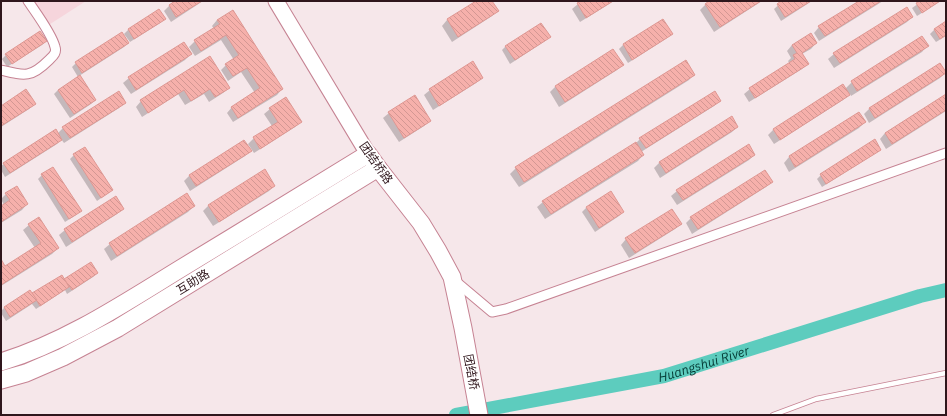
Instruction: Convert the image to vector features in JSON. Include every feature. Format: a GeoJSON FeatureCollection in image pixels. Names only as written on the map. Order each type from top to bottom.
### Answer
{"type":"FeatureCollection","features":[{"type":"Feature","properties":{"kind":"highway","name":"团结桥路"},"geometry":{"type":"LineString","coordinates":[[368,154],[421,223],[438,251],[452,277],[463,328]]}},
{"type":"Feature","properties":{"kind":"highway","name":"互助路"},"geometry":{"type":"LineString","coordinates":[[1,362],[20,356],[55,341],[110,313],[368,154]]}},
{"type":"Feature","properties":{"kind":"highway","name":"互助路"},"geometry":{"type":"LineString","coordinates":[[1,380],[26,373],[63,357],[118,328],[378,168]]}},
{"type":"Feature","properties":{"kind":"highway","name":"团结桥"},"geometry":{"type":"LineString","coordinates":[[463,328],[479,415]]}},
{"type":"Feature","properties":{"kind":"main road","name":"团结桥路"},"geometry":{"type":"LineString","coordinates":[[276,1],[368,154]]}},
{"type":"Feature","properties":{"kind":"street"},"geometry":{"type":"LineString","coordinates":[[1,70],[16,74],[34,73],[55,55],[56,48],[52,37],[28,1]]}},
{"type":"Feature","properties":{"kind":"street"},"geometry":{"type":"LineString","coordinates":[[452,277],[492,312],[506,310],[946,153]]}},
{"type":"Feature","properties":{"kind":"lane"},"geometry":{"type":"LineString","coordinates":[[773,415],[816,399],[946,373]]}},
{"type":"Feature","properties":{"kind":"shaded area"},"geometry":{"type":"Polygon","coordinates":[[[32,1],[86,1],[47,26],[32,1]]]}},
{"type":"Feature","properties":{"kind":"building"},"geometry":{"type":"Polygon","coordinates":[[[175,1],[202,1],[176,17],[169,5],[175,1]]]}},
{"type":"Feature","properties":{"kind":"building"},"geometry":{"type":"Polygon","coordinates":[[[476,1],[492,1],[499,11],[458,37],[447,19],[476,1]]]}},
{"type":"Feature","properties":{"kind":"building"},"geometry":{"type":"Polygon","coordinates":[[[581,1],[613,1],[586,18],[577,3],[581,1]]]}},
{"type":"Feature","properties":{"kind":"building"},"geometry":{"type":"Polygon","coordinates":[[[709,1],[761,1],[720,27],[705,4],[709,1]]]}},
{"type":"Feature","properties":{"kind":"building"},"geometry":{"type":"Polygon","coordinates":[[[781,1],[811,1],[785,17],[777,4],[781,1]]]}},
{"type":"Feature","properties":{"kind":"building"},"geometry":{"type":"Polygon","coordinates":[[[859,1],[881,1],[825,36],[818,26],[859,1]]]}},
{"type":"Feature","properties":{"kind":"building"},"geometry":{"type":"Polygon","coordinates":[[[920,1],[940,1],[922,13],[916,3],[920,1]]]}},
{"type":"Feature","properties":{"kind":"building"},"geometry":{"type":"Polygon","coordinates":[[[907,7],[913,17],[840,63],[833,53],[907,7]]]}},
{"type":"Feature","properties":{"kind":"building"},"geometry":{"type":"Polygon","coordinates":[[[159,9],[166,19],[134,39],[128,29],[159,9]]]}},
{"type":"Feature","properties":{"kind":"building"},"geometry":{"type":"Polygon","coordinates":[[[233,10],[283,89],[238,118],[231,107],[260,88],[247,68],[233,76],[225,64],[239,55],[226,35],[201,51],[194,40],[220,24],[217,20],[233,10]]]}},
{"type":"Feature","properties":{"kind":"building"},"geometry":{"type":"Polygon","coordinates":[[[663,19],[673,34],[632,60],[623,44],[663,19]]]}},
{"type":"Feature","properties":{"kind":"building"},"geometry":{"type":"Polygon","coordinates":[[[946,21],[946,35],[940,39],[934,29],[946,21]]]}},
{"type":"Feature","properties":{"kind":"building"},"geometry":{"type":"Polygon","coordinates":[[[541,23],[551,37],[515,60],[505,46],[541,23]]]}},
{"type":"Feature","properties":{"kind":"building"},"geometry":{"type":"Polygon","coordinates":[[[40,31],[47,41],[12,64],[5,54],[40,31]]]}},
{"type":"Feature","properties":{"kind":"building"},"geometry":{"type":"Polygon","coordinates":[[[122,32],[129,43],[82,73],[75,62],[122,32]]]}},
{"type":"Feature","properties":{"kind":"building"},"geometry":{"type":"Polygon","coordinates":[[[811,33],[817,43],[802,53],[809,64],[755,98],[749,88],[795,59],[793,55],[797,53],[792,45],[811,33]]]}},
{"type":"Feature","properties":{"kind":"building"},"geometry":{"type":"Polygon","coordinates":[[[922,36],[929,46],[857,91],[851,81],[922,36]]]}},
{"type":"Feature","properties":{"kind":"building"},"geometry":{"type":"Polygon","coordinates":[[[184,42],[192,54],[136,90],[128,77],[184,42]]]}},
{"type":"Feature","properties":{"kind":"building"},"geometry":{"type":"Polygon","coordinates":[[[613,49],[624,65],[565,102],[555,86],[613,49]]]}},
{"type":"Feature","properties":{"kind":"building"},"geometry":{"type":"Polygon","coordinates":[[[210,56],[230,88],[215,97],[210,89],[191,101],[184,90],[148,113],[140,100],[210,56]]]}},
{"type":"Feature","properties":{"kind":"building"},"geometry":{"type":"Polygon","coordinates":[[[686,60],[695,75],[524,182],[515,167],[686,60]]]}},
{"type":"Feature","properties":{"kind":"building"},"geometry":{"type":"Polygon","coordinates":[[[473,61],[483,78],[439,106],[429,89],[473,61]]]}},
{"type":"Feature","properties":{"kind":"building"},"geometry":{"type":"Polygon","coordinates":[[[940,63],[946,73],[875,118],[869,108],[940,63]]]}},
{"type":"Feature","properties":{"kind":"building"},"geometry":{"type":"Polygon","coordinates":[[[80,75],[96,100],[74,114],[58,90],[80,75]]]}},
{"type":"Feature","properties":{"kind":"building"},"geometry":{"type":"Polygon","coordinates":[[[843,84],[850,95],[780,140],[773,129],[843,84]]]}},
{"type":"Feature","properties":{"kind":"building"},"geometry":{"type":"Polygon","coordinates":[[[26,89],[36,104],[1,126],[1,106],[26,89]]]}},
{"type":"Feature","properties":{"kind":"building"},"geometry":{"type":"Polygon","coordinates":[[[119,91],[126,103],[70,138],[62,127],[119,91]]]}},
{"type":"Feature","properties":{"kind":"building"},"geometry":{"type":"Polygon","coordinates":[[[715,91],[721,101],[646,148],[639,138],[715,91]]]}},
{"type":"Feature","properties":{"kind":"building"},"geometry":{"type":"Polygon","coordinates":[[[946,94],[946,110],[892,144],[885,133],[946,94]]]}},
{"type":"Feature","properties":{"kind":"building"},"geometry":{"type":"Polygon","coordinates":[[[415,95],[431,121],[404,138],[388,112],[415,95]]]}},
{"type":"Feature","properties":{"kind":"building"},"geometry":{"type":"Polygon","coordinates":[[[286,97],[302,122],[260,149],[253,137],[278,122],[269,108],[286,97]]]}},
{"type":"Feature","properties":{"kind":"building"},"geometry":{"type":"Polygon","coordinates":[[[859,112],[866,122],[795,167],[789,156],[859,112]]]}},
{"type":"Feature","properties":{"kind":"building"},"geometry":{"type":"Polygon","coordinates":[[[732,116],[738,127],[666,173],[659,162],[732,116]]]}},
{"type":"Feature","properties":{"kind":"building"},"geometry":{"type":"Polygon","coordinates":[[[56,129],[62,140],[10,173],[3,163],[56,129]]]}},
{"type":"Feature","properties":{"kind":"building"},"geometry":{"type":"Polygon","coordinates":[[[875,139],[881,150],[826,184],[820,174],[875,139]]]}},
{"type":"Feature","properties":{"kind":"building"},"geometry":{"type":"Polygon","coordinates":[[[244,140],[252,151],[196,186],[189,175],[244,140]]]}},
{"type":"Feature","properties":{"kind":"building"},"geometry":{"type":"Polygon","coordinates":[[[636,142],[644,155],[551,214],[542,201],[636,142]]]}},
{"type":"Feature","properties":{"kind":"building"},"geometry":{"type":"Polygon","coordinates":[[[749,144],[755,155],[683,200],[676,190],[749,144]]]}},
{"type":"Feature","properties":{"kind":"building"},"geometry":{"type":"Polygon","coordinates":[[[85,147],[113,190],[101,198],[73,154],[85,147]]]}},
{"type":"Feature","properties":{"kind":"building"},"geometry":{"type":"Polygon","coordinates":[[[53,167],[82,211],[69,219],[41,174],[53,167]]]}},
{"type":"Feature","properties":{"kind":"building"},"geometry":{"type":"Polygon","coordinates":[[[265,169],[275,186],[219,222],[208,205],[265,169]]]}},
{"type":"Feature","properties":{"kind":"building"},"geometry":{"type":"Polygon","coordinates":[[[765,170],[773,182],[698,229],[690,217],[765,170]]]}},
{"type":"Feature","properties":{"kind":"building"},"geometry":{"type":"Polygon","coordinates":[[[17,186],[28,204],[1,222],[1,206],[10,200],[5,193],[17,186]]]}},
{"type":"Feature","properties":{"kind":"building"},"geometry":{"type":"Polygon","coordinates":[[[611,191],[624,212],[599,228],[586,207],[611,191]]]}},
{"type":"Feature","properties":{"kind":"building"},"geometry":{"type":"Polygon","coordinates":[[[187,193],[195,206],[117,256],[109,243],[187,193]]]}},
{"type":"Feature","properties":{"kind":"building"},"geometry":{"type":"Polygon","coordinates":[[[116,196],[124,209],[72,242],[64,229],[116,196]]]}},
{"type":"Feature","properties":{"kind":"building"},"geometry":{"type":"Polygon","coordinates":[[[672,209],[682,224],[635,253],[625,238],[672,209]]]}},
{"type":"Feature","properties":{"kind":"building"},"geometry":{"type":"Polygon","coordinates":[[[39,217],[59,248],[1,285],[1,259],[5,266],[41,243],[28,224],[39,217]]]}},
{"type":"Feature","properties":{"kind":"building"},"geometry":{"type":"Polygon","coordinates":[[[91,262],[98,273],[72,290],[64,279],[91,262]]]}},
{"type":"Feature","properties":{"kind":"building"},"geometry":{"type":"Polygon","coordinates":[[[62,275],[69,287],[40,306],[32,293],[62,275]]]}},
{"type":"Feature","properties":{"kind":"building"},"geometry":{"type":"Polygon","coordinates":[[[30,290],[37,300],[10,317],[4,307],[30,290]]]}},
{"type":"Feature","properties":{"kind":"waterway","name":"Huangshui River"},"geometry":{"type":"LineString","coordinates":[[456,415],[664,376],[920,296],[946,290]]}}]}
